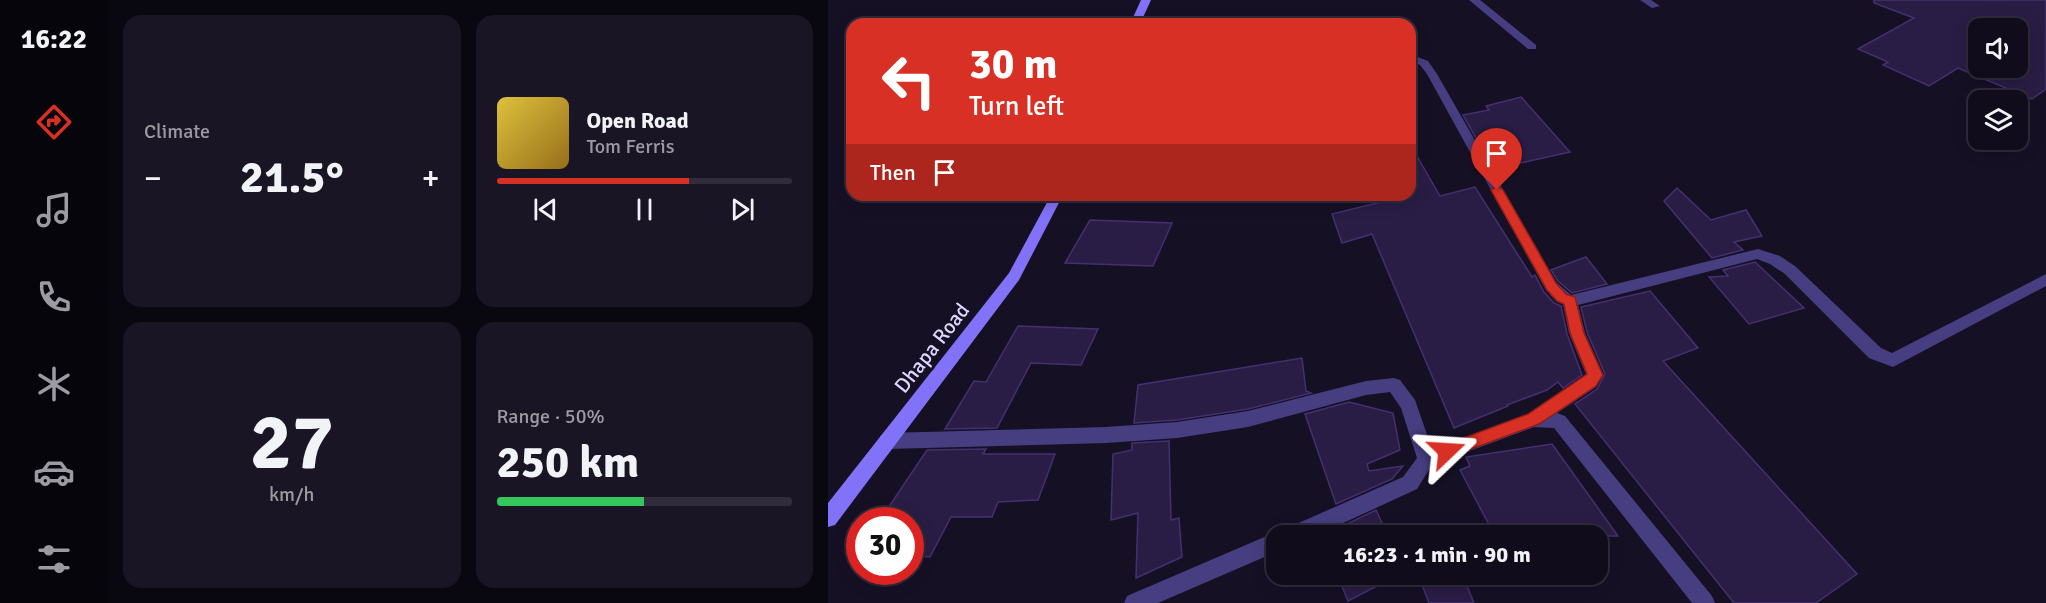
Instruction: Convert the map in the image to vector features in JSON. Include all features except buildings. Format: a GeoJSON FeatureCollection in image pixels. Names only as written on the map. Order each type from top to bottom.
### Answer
{"type":"FeatureCollection","features":[{"type":"Feature","properties":{"kind":"street"},"geometry":{"type":"LineString","coordinates":[[1138,18],[1146,0]]}},
{"type":"Feature","properties":{"kind":"street"},"geometry":{"type":"LineString","coordinates":[[1474,0],[1532,47]]}},
{"type":"Feature","properties":{"kind":"street"},"geometry":{"type":"LineString","coordinates":[[1645,0],[1655,6]]}},
{"type":"Feature","properties":{"kind":"street"},"geometry":{"type":"LineString","coordinates":[[1416,60],[1424,63],[1432,74],[1551,286],[1561,297],[1570,301],[1758,254],[1775,260],[1790,270],[1875,353],[1893,360],[2046,279]]}},
{"type":"Feature","properties":{"kind":"street","name":"Dhapa Road"},"geometry":{"type":"LineString","coordinates":[[828,518],[1014,276],[1054,201]]}},
{"type":"Feature","properties":{"kind":"street"},"geometry":{"type":"LineString","coordinates":[[1316,525],[1410,483],[1426,459],[1534,419],[1590,382],[1595,375],[1577,333],[1570,301]]}},
{"type":"Feature","properties":{"kind":"street"},"geometry":{"type":"LineString","coordinates":[[887,441],[1106,435],[1177,430],[1248,419],[1366,388],[1394,385],[1408,405],[1426,459]]}},
{"type":"Feature","properties":{"kind":"street"},"geometry":{"type":"LineString","coordinates":[[1534,419],[1558,421],[1705,603]]}},
{"type":"Feature","properties":{"kind":"street"},"geometry":{"type":"LineString","coordinates":[[1134,603],[1266,546]]}},
{"type":"Feature","properties":{"kind":"route"},"geometry":{"type":"LineString","coordinates":[[1447,451],[1534,419],[1590,382],[1595,375],[1577,333],[1570,301],[1561,297],[1551,286],[1497,190]]}}]}
